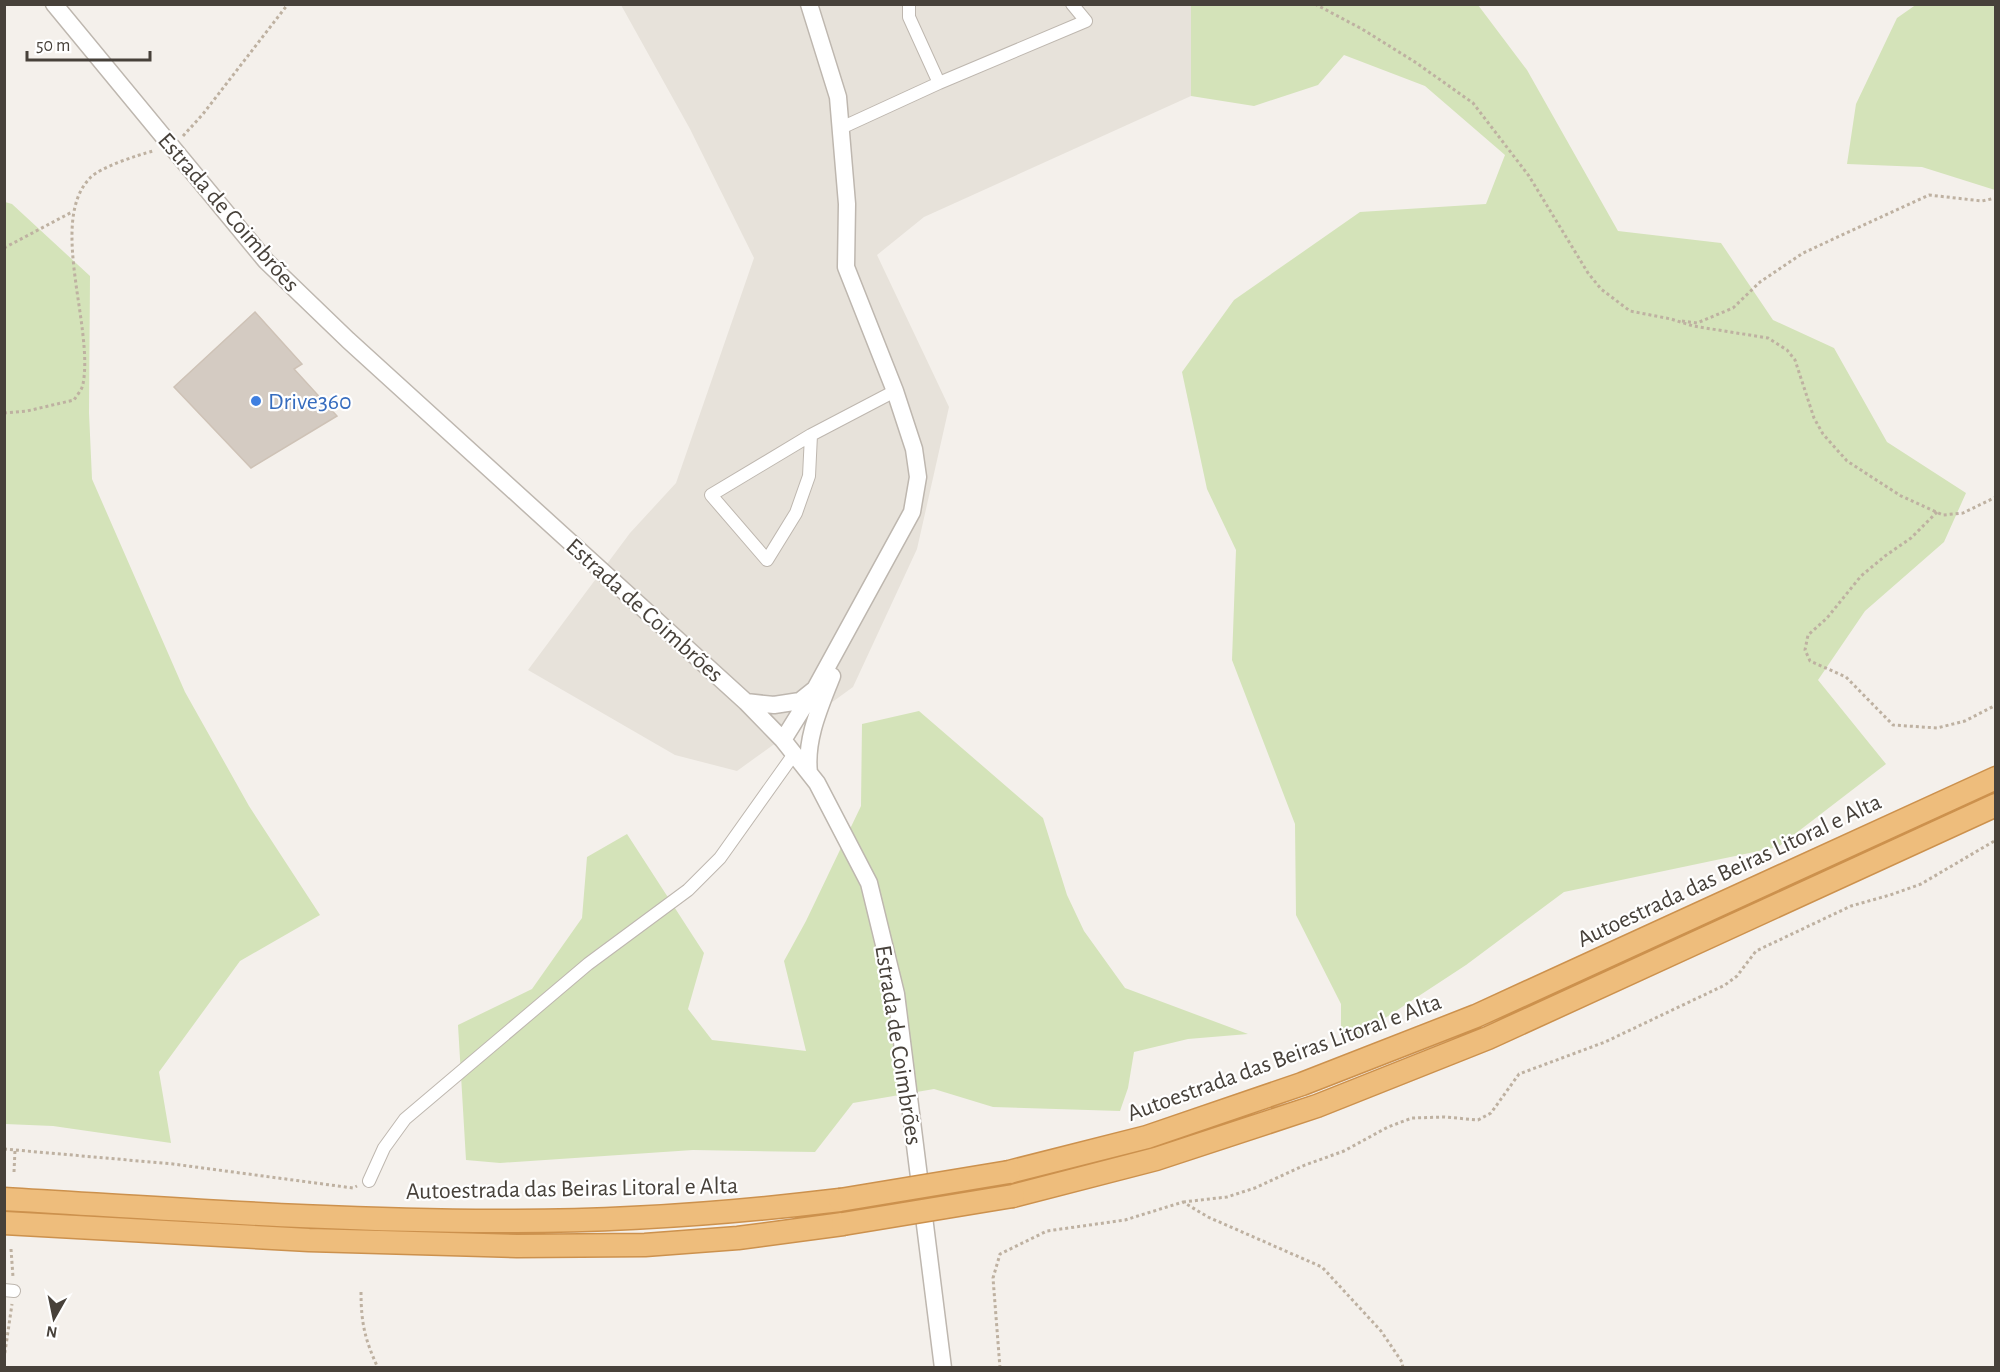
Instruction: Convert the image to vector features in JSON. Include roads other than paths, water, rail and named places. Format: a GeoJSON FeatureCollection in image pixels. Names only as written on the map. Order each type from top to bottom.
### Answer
{"type":"FeatureCollection","features":[{"type":"Feature","properties":{"kind":"highway","name":"Autoestrada das Beiras Litoral e Alta"},"geometry":{"type":"LineString","coordinates":[[4,1199],[309,1217],[515,1221],[638,1218],[734,1212],[840,1200],[1009,1172],[1147,1137],[1302,1084],[1476,1016],[1995,778]]}},
{"type":"Feature","properties":{"kind":"highway"},"geometry":{"type":"LineString","coordinates":[[4,1222],[309,1240],[517,1246],[645,1245],[738,1238],[843,1224],[1012,1196],[1166,1156],[1317,1106],[1488,1038],[1995,805]]}},
{"type":"Feature","properties":{"kind":"street","name":"Estrada de Coimbrões"},"geometry":{"type":"LineString","coordinates":[[54,4],[266,261],[348,340],[746,702],[783,740],[817,783],[869,883],[896,994],[943,1368]]}},
{"type":"Feature","properties":{"kind":"street"},"geometry":{"type":"LineString","coordinates":[[783,740],[815,689],[912,512],[918,477],[914,449],[896,392],[846,267],[847,204],[838,98],[809,4]]}},
{"type":"Feature","properties":{"kind":"street"},"geometry":{"type":"LineString","coordinates":[[909,4],[909,17],[939,83]]}},
{"type":"Feature","properties":{"kind":"street"},"geometry":{"type":"LineString","coordinates":[[840,128],[1086,21],[1072,4]]}},
{"type":"Feature","properties":{"kind":"street"},"geometry":{"type":"LineString","coordinates":[[811,435],[808,476],[796,513],[767,560],[711,495],[811,435],[896,392]]}},
{"type":"Feature","properties":{"kind":"street"},"geometry":{"type":"LineString","coordinates":[[808,773],[808,751],[817,714],[854,618]]}},
{"type":"Feature","properties":{"kind":"street"},"geometry":{"type":"LineString","coordinates":[[746,702],[774,705],[800,701],[815,689]]}},
{"type":"Feature","properties":{"kind":"street"},"geometry":{"type":"LineString","coordinates":[[369,1181],[384,1148],[405,1119],[588,964],[688,890],[720,858],[794,754]]}},
{"type":"Feature","properties":{"kind":"place","name":"Drive360"},"geometry":{"type":"Point","coordinates":[256,401]}}]}
